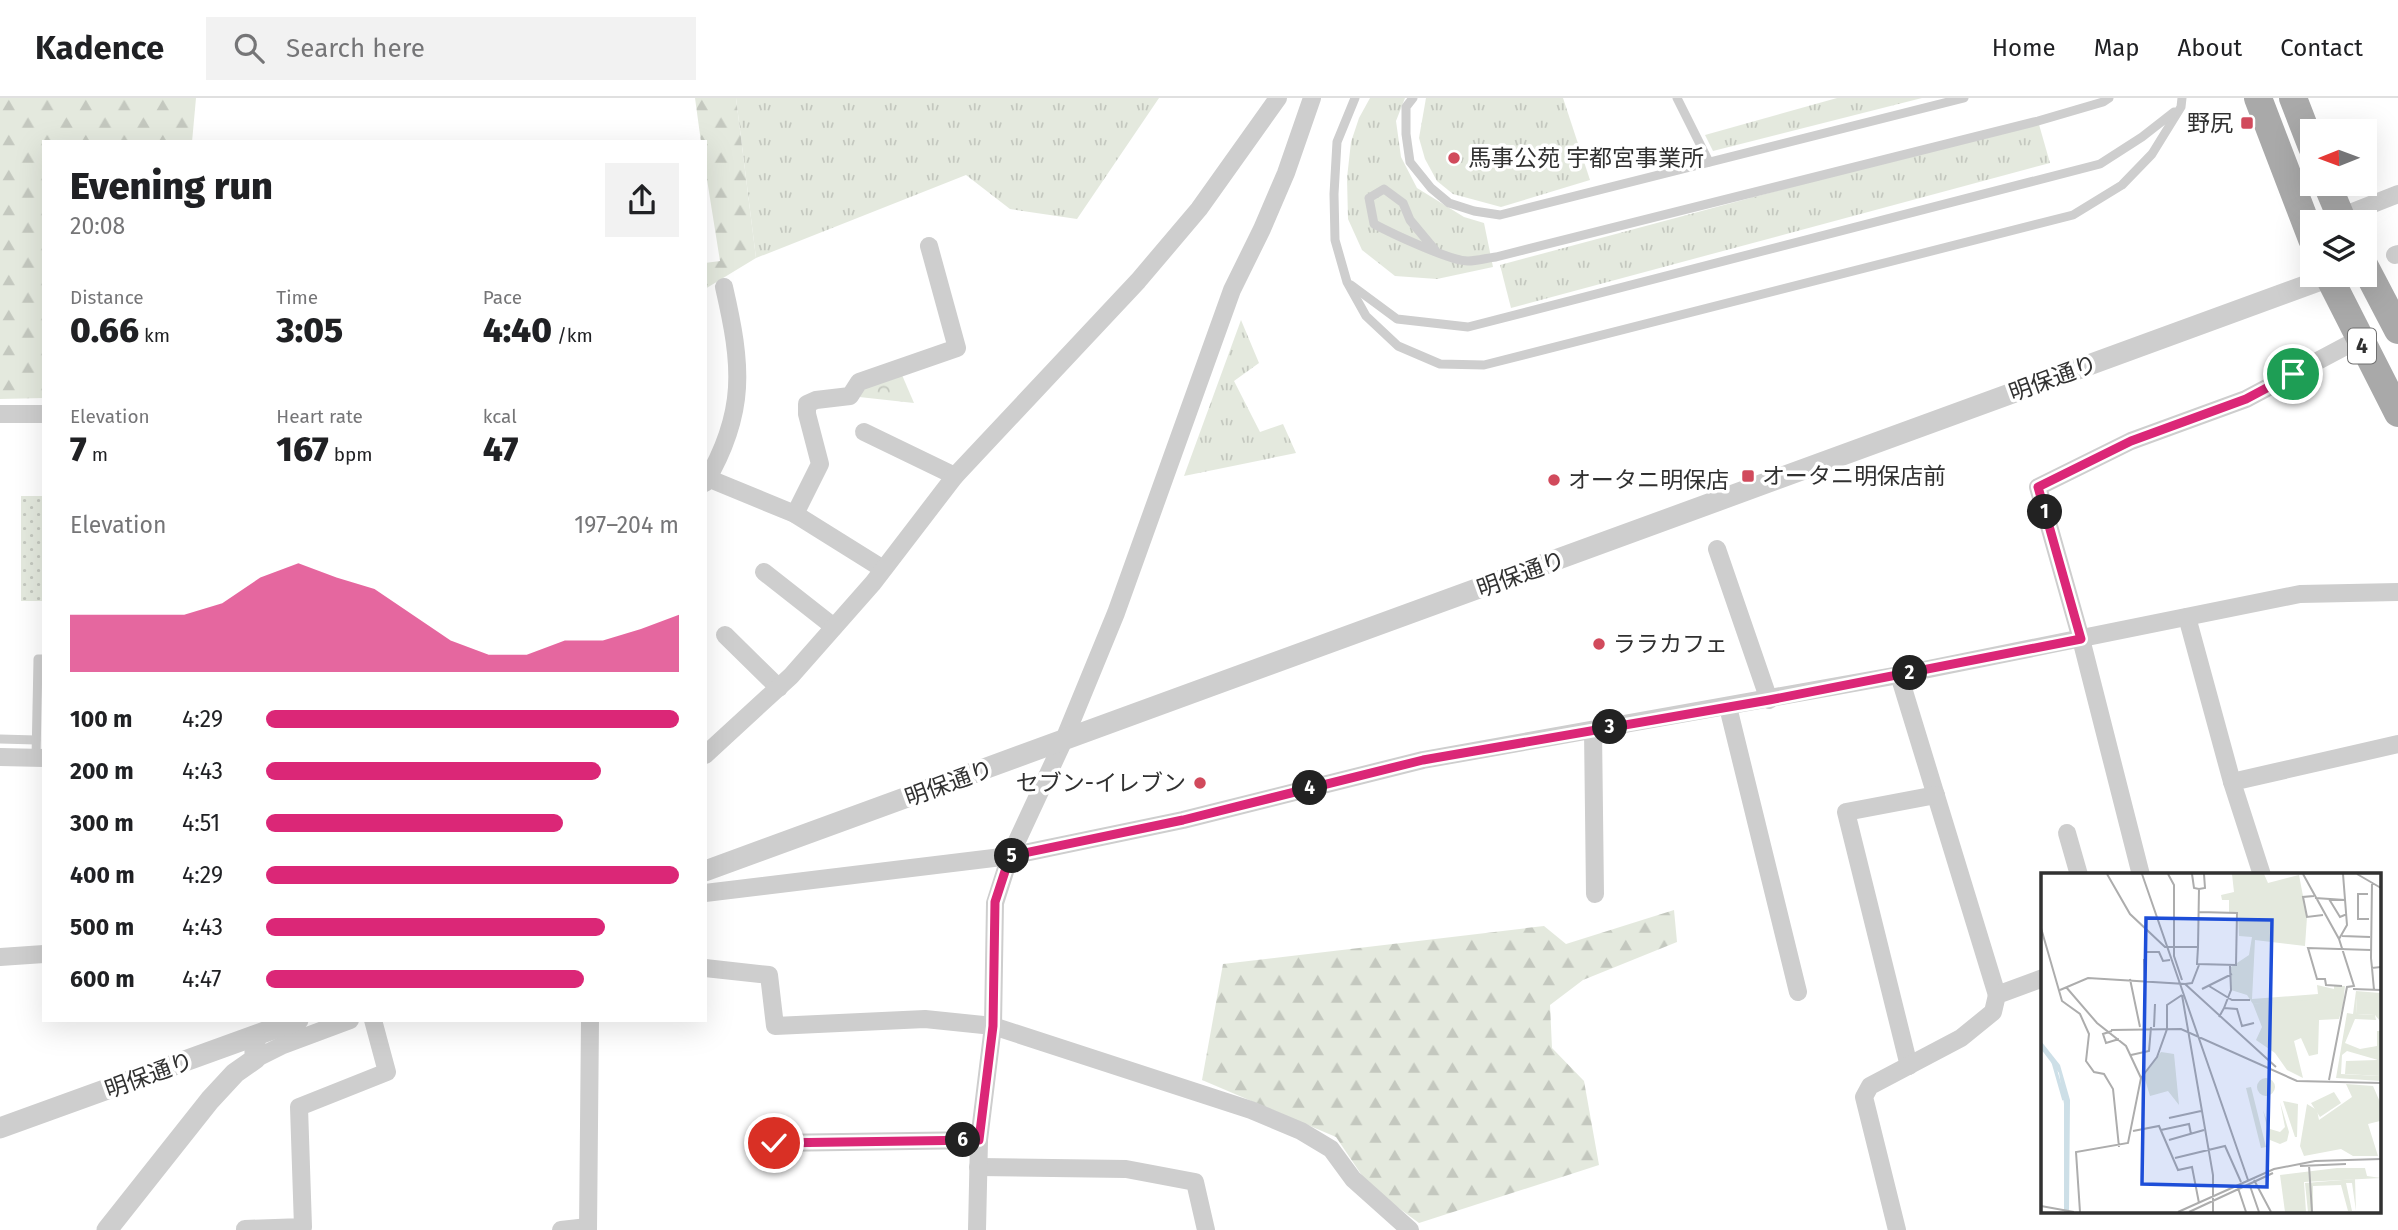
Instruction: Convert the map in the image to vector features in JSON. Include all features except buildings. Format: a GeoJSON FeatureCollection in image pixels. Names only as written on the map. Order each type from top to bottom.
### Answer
{"type":"FeatureCollection","features":[{"type":"Feature","properties":{"kind":"main road"},"geometry":{"type":"LineString","coordinates":[[2258,98],[2316,210]]}},
{"type":"Feature","properties":{"kind":"main road"},"geometry":{"type":"LineString","coordinates":[[2293,98],[2301,119]]}},
{"type":"Feature","properties":{"kind":"main road","name":"4"},"geometry":{"type":"LineString","coordinates":[[2336,287],[2359,339],[2398,413]]}},
{"type":"Feature","properties":{"kind":"main road","name":"4"},"geometry":{"type":"LineString","coordinates":[[2376,287],[2398,330]]}},
{"type":"Feature","properties":{"kind":"street"},"geometry":{"type":"LineString","coordinates":[[707,753],[779,688],[883,569],[955,476],[1146,271],[1199,209],[1278,98]]}},
{"type":"Feature","properties":{"kind":"street"},"geometry":{"type":"LineString","coordinates":[[977,1230],[979,1140],[993,1026],[995,902],[1010,856],[1063,742],[1116,613],[1231,290],[1262,229],[1286,173],[1312,98]]}},
{"type":"Feature","properties":{"kind":"street"},"geometry":{"type":"LineString","coordinates":[[2361,210],[2398,194]]}},
{"type":"Feature","properties":{"kind":"street"},"geometry":{"type":"LineString","coordinates":[[795,514],[820,464],[807,414],[807,404],[816,400],[850,396],[859,382],[957,348],[929,246]]}},
{"type":"Feature","properties":{"kind":"street"},"geometry":{"type":"LineString","coordinates":[[707,477],[724,447],[739,391],[734,328],[724,287]]}},
{"type":"Feature","properties":{"kind":"street","name":"明保通り"},"geometry":{"type":"LineString","coordinates":[[707,870],[2301,287]]}},
{"type":"Feature","properties":{"kind":"street"},"geometry":{"type":"LineString","coordinates":[[2140,873],[2081,639],[2038,487],[2131,441],[2246,399],[2359,339]]}},
{"type":"Feature","properties":{"kind":"street"},"geometry":{"type":"LineString","coordinates":[[0,414],[42,414]]}},
{"type":"Feature","properties":{"kind":"street"},"geometry":{"type":"LineString","coordinates":[[864,432],[955,476]]}},
{"type":"Feature","properties":{"kind":"street"},"geometry":{"type":"LineString","coordinates":[[707,479],[795,514],[883,569]]}},
{"type":"Feature","properties":{"kind":"street"},"geometry":{"type":"LineString","coordinates":[[1717,549],[1769,700]]}},
{"type":"Feature","properties":{"kind":"street"},"geometry":{"type":"LineString","coordinates":[[764,572],[834,627]]}},
{"type":"Feature","properties":{"kind":"street"},"geometry":{"type":"LineString","coordinates":[[707,893],[1010,856],[1183,820],[1423,760],[1899,676],[2300,594],[2398,592]]}},
{"type":"Feature","properties":{"kind":"street"},"geometry":{"type":"LineString","coordinates":[[2188,617],[2232,782],[2261,873]]}},
{"type":"Feature","properties":{"kind":"street"},"geometry":{"type":"LineString","coordinates":[[725,635],[779,688]]}},
{"type":"Feature","properties":{"kind":"street"},"geometry":{"type":"LineString","coordinates":[[1896,1230],[1864,1097],[1870,1086],[1969,1032],[1993,1012],[1997,995],[1899,676]]}},
{"type":"Feature","properties":{"kind":"street"},"geometry":{"type":"LineString","coordinates":[[1728,707],[1798,992]]}},
{"type":"Feature","properties":{"kind":"street"},"geometry":{"type":"LineString","coordinates":[[1593,730],[1595,894]]}},
{"type":"Feature","properties":{"kind":"street"},"geometry":{"type":"LineString","coordinates":[[2232,782],[2398,744]]}},
{"type":"Feature","properties":{"kind":"street"},"geometry":{"type":"LineString","coordinates":[[0,757],[39,752]]}},
{"type":"Feature","properties":{"kind":"street"},"geometry":{"type":"LineString","coordinates":[[1909,1066],[1846,812],[1936,795]]}},
{"type":"Feature","properties":{"kind":"street"},"geometry":{"type":"LineString","coordinates":[[2067,833],[2077,873]]}},
{"type":"Feature","properties":{"kind":"street"},"geometry":{"type":"LineString","coordinates":[[0,957],[42,954]]}},
{"type":"Feature","properties":{"kind":"street"},"geometry":{"type":"LineString","coordinates":[[707,968],[769,975],[775,1026],[925,1019],[993,1026],[1251,1110],[1301,1131],[1331,1150],[1353,1179],[1410,1230]]}},
{"type":"Feature","properties":{"kind":"street"},"geometry":{"type":"LineString","coordinates":[[1997,995],[2041,979]]}},
{"type":"Feature","properties":{"kind":"street","name":"明保通り"},"geometry":{"type":"LineString","coordinates":[[0,1129],[255,1028],[288,1022]]}},
{"type":"Feature","properties":{"kind":"street"},"geometry":{"type":"LineString","coordinates":[[107,1230],[210,1100],[235,1073],[283,1045],[345,1022]]}},
{"type":"Feature","properties":{"kind":"street"},"geometry":{"type":"LineString","coordinates":[[245,1229],[303,1227],[299,1107],[387,1072],[374,1022]]}},
{"type":"Feature","properties":{"kind":"street"},"geometry":{"type":"LineString","coordinates":[[561,1230],[588,1229],[590,1022]]}},
{"type":"Feature","properties":{"kind":"street"},"geometry":{"type":"LineString","coordinates":[[255,1028],[256,1059]]}},
{"type":"Feature","properties":{"kind":"street"},"geometry":{"type":"LineString","coordinates":[[774,1143],[979,1140]]}},
{"type":"Feature","properties":{"kind":"street"},"geometry":{"type":"LineString","coordinates":[[978,1167],[1126,1170],[1195,1182],[1206,1230]]}},
{"type":"Feature","properties":{"kind":"lane"},"geometry":{"type":"LineString","coordinates":[[1355,98],[1337,142],[1334,194],[1335,240],[1347,282],[1366,316],[1398,346],[1440,364],[1483,365],[2073,215],[2122,185],[2152,154],[2182,102]]}},
{"type":"Feature","properties":{"kind":"lane"},"geometry":{"type":"LineString","coordinates":[[1413,98],[1406,107],[1410,162],[1431,188],[1449,202],[1474,211],[1500,215],[1964,98]]}},
{"type":"Feature","properties":{"kind":"lane"},"geometry":{"type":"LineString","coordinates":[[1677,98],[1709,162]]}},
{"type":"Feature","properties":{"kind":"lane"},"geometry":{"type":"LineString","coordinates":[[1435,250],[1410,220],[1403,202],[1384,189],[1369,198],[1374,223],[1395,236],[1466,261],[1496,257],[2038,121],[2109,98]]}},
{"type":"Feature","properties":{"kind":"lane"},"geometry":{"type":"LineString","coordinates":[[1347,282],[1397,319],[1468,327],[2101,163],[2142,137],[2182,102]]}},
{"type":"Feature","properties":{"kind":"lane"},"geometry":{"type":"LineString","coordinates":[[0,739],[39,752],[38,659],[42,659]]}},
{"type":"Feature","properties":{"kind":"green space"},"geometry":{"type":"Polygon","coordinates":[[[0,98],[196,98],[192,140],[42,140],[42,398],[0,399],[0,98]]]}},
{"type":"Feature","properties":{"kind":"green space"},"geometry":{"type":"Polygon","coordinates":[[[695,98],[736,98],[756,258],[707,288],[707,263],[720,261],[707,180],[707,140],[701,140],[695,98]]]}},
{"type":"Feature","properties":{"kind":"green space"},"geometry":{"type":"Polygon","coordinates":[[[736,98],[1159,98],[1077,219],[1010,209],[966,175],[756,258],[736,98]]]}},
{"type":"Feature","properties":{"kind":"green space"},"geometry":{"type":"Polygon","coordinates":[[[1370,98],[1405,98],[1396,121],[1401,157],[1417,188],[1464,217],[1484,223],[1493,267],[1437,279],[1395,276],[1362,250],[1348,219],[1347,178],[1351,142],[1359,118],[1370,98]]]}},
{"type":"Feature","properties":{"kind":"green space"},"geometry":{"type":"Polygon","coordinates":[[[1426,98],[1563,98],[1590,180],[1501,207],[1453,194],[1437,181],[1425,159],[1419,138],[1426,98]]]}},
{"type":"Feature","properties":{"kind":"green space"},"geometry":{"type":"Polygon","coordinates":[[[1837,98],[1922,98],[1713,151],[1705,135],[1837,98]]]}},
{"type":"Feature","properties":{"kind":"green space"},"geometry":{"type":"Polygon","coordinates":[[[2038,121],[2050,163],[1511,308],[1500,265],[2038,121]]]}},
{"type":"Feature","properties":{"kind":"green space"},"geometry":{"type":"Polygon","coordinates":[[[1241,320],[1259,363],[1234,381],[1260,432],[1283,424],[1296,453],[1184,476],[1241,320]]]}},
{"type":"Feature","properties":{"kind":"green space"},"geometry":{"type":"Polygon","coordinates":[[[899,368],[914,403],[850,396],[899,368]]]}},
{"type":"Feature","properties":{"kind":"green space"},"geometry":{"type":"Polygon","coordinates":[[[21,496],[42,496],[42,601],[21,601],[21,496]]]}},
{"type":"Feature","properties":{"kind":"green space"},"geometry":{"type":"Polygon","coordinates":[[[1674,910],[1677,942],[1583,980],[1550,1005],[1552,1048],[1584,1081],[1599,1165],[1419,1223],[1363,1177],[1336,1137],[1202,1080],[1223,964],[1544,926],[1566,944],[1674,910]]]}},
{"type":"Feature","properties":{"kind":"place","name":"野尻"},"geometry":{"type":"Point","coordinates":[2247,123]}},
{"type":"Feature","properties":{"kind":"place","name":"馬事公苑 宇都宮事業所"},"geometry":{"type":"Point","coordinates":[1454,158]}},
{"type":"Feature","properties":{"kind":"place","name":"オータニ明保店前"},"geometry":{"type":"Point","coordinates":[1748,476]}},
{"type":"Feature","properties":{"kind":"place","name":"オータニ明保店"},"geometry":{"type":"Point","coordinates":[1554,480]}},
{"type":"Feature","properties":{"kind":"place","name":"ララカフェ"},"geometry":{"type":"Point","coordinates":[1599,644]}},
{"type":"Feature","properties":{"kind":"place","name":"セブン-イレブン"},"geometry":{"type":"Point","coordinates":[1200,783]}},
{"type":"Feature","properties":{"kind":"route"},"geometry":{"type":"LineString","coordinates":[[774,1143],[979,1140],[993,1026],[995,902],[1010,856],[1183,820],[1423,760],[1769,700],[2081,639],[2038,487],[2131,441],[2246,399],[2293,374]]}}]}
